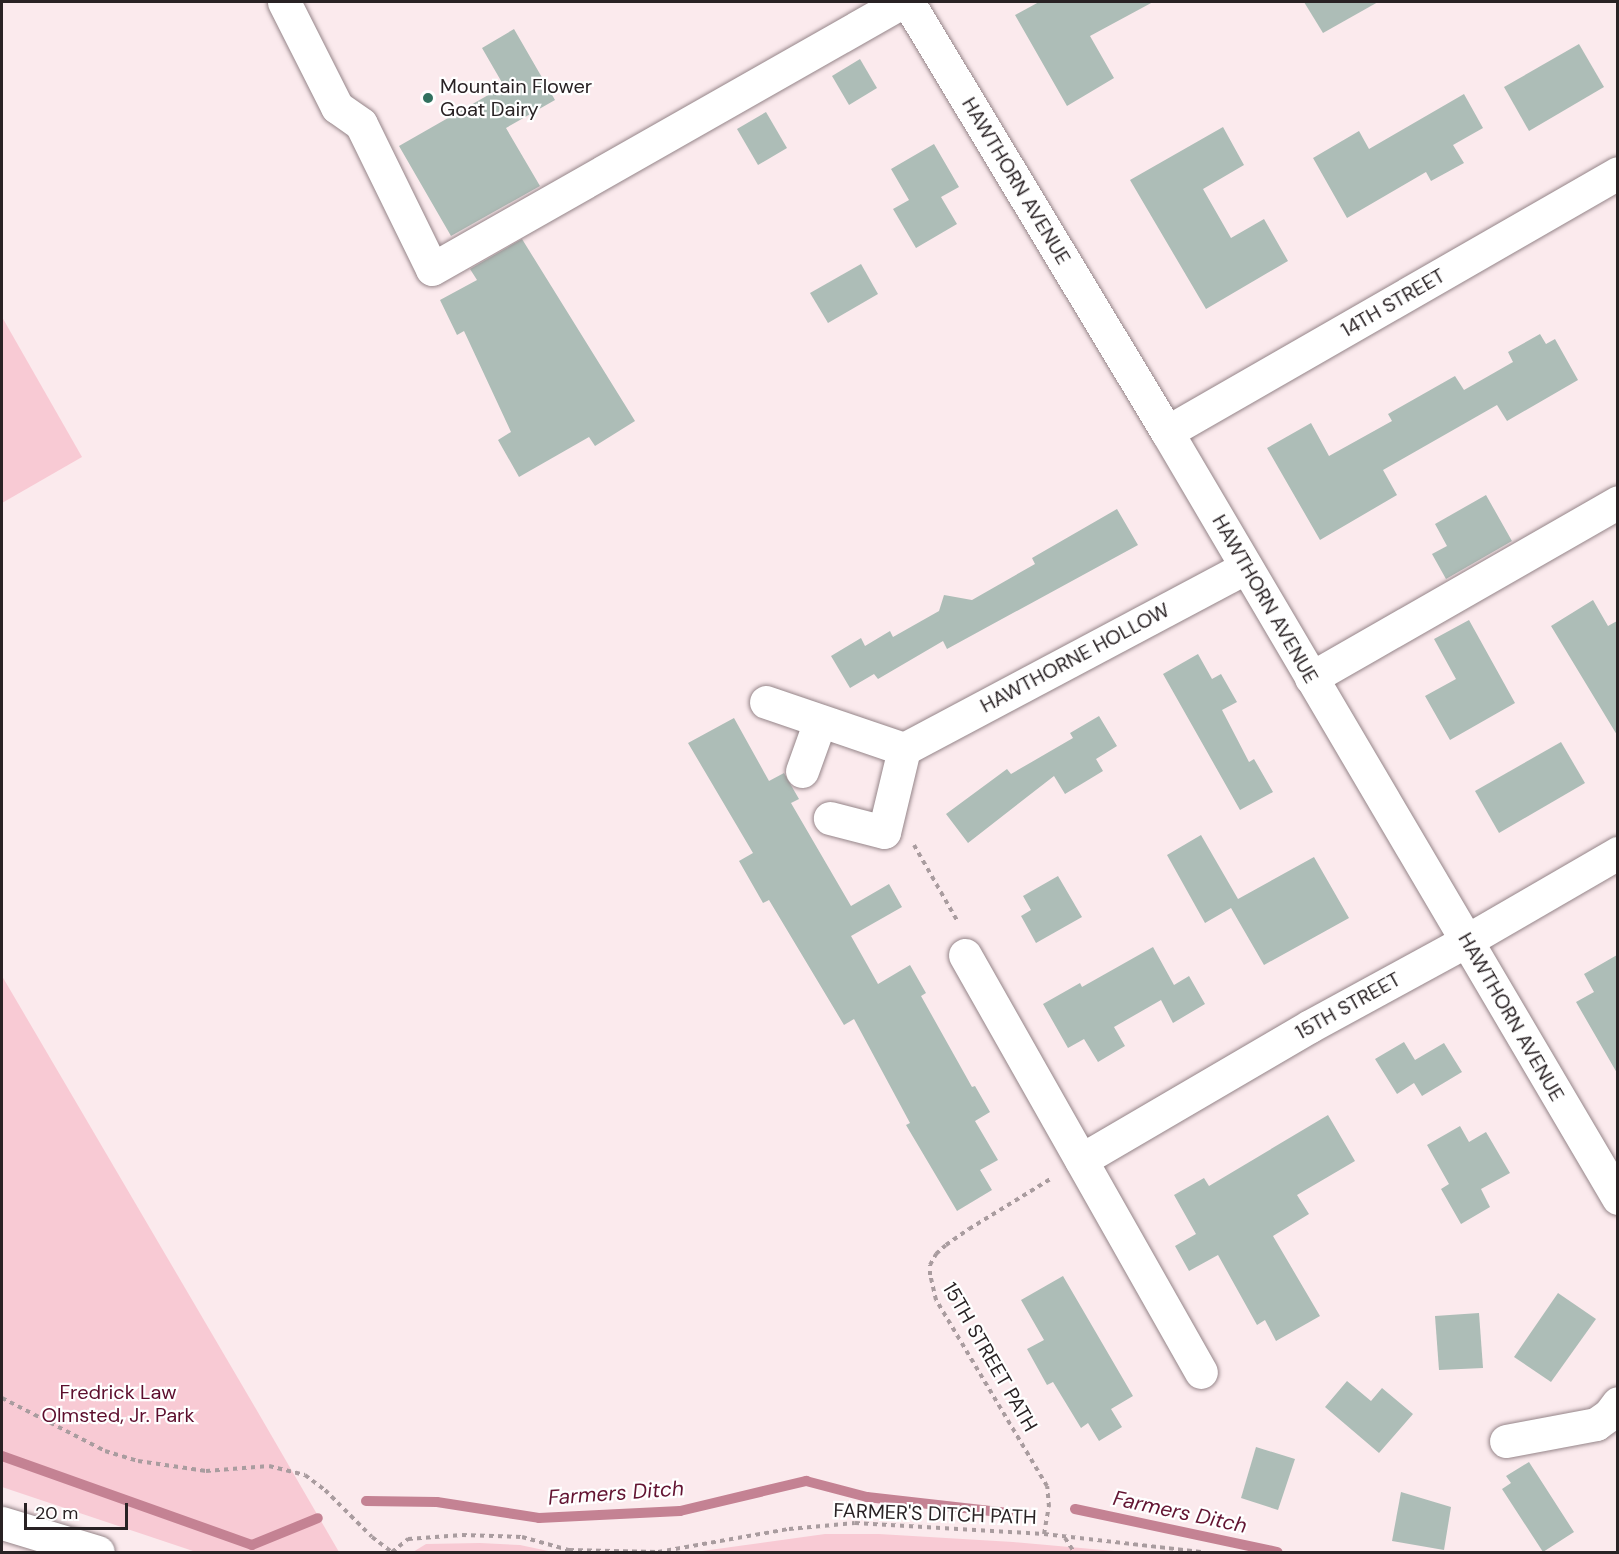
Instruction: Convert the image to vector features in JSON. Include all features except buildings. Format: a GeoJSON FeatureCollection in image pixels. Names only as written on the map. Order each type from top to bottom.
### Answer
{"type":"FeatureCollection","features":[{"type":"Feature","properties":{"kind":"street"},"geometry":{"type":"LineString","coordinates":[[284,2],[337,107],[362,124],[432,269],[902,2]]}},
{"type":"Feature","properties":{"kind":"street","name":"HAWTHORN AVENUE"},"geometry":{"type":"LineString","coordinates":[[908,2],[1167,432],[1617,1198]]}},
{"type":"Feature","properties":{"kind":"street","name":"14TH STREET"},"geometry":{"type":"LineString","coordinates":[[1167,432],[1617,173]]}},
{"type":"Feature","properties":{"kind":"street"},"geometry":{"type":"LineString","coordinates":[[1311,678],[1617,502]]}},
{"type":"Feature","properties":{"kind":"street","name":"HAWTHORNE HOLLOW"},"geometry":{"type":"LineString","coordinates":[[904,749],[1246,567]]}},
{"type":"Feature","properties":{"kind":"street"},"geometry":{"type":"LineString","coordinates":[[766,702],[904,749],[885,832],[830,818]]}},
{"type":"Feature","properties":{"kind":"street"},"geometry":{"type":"LineString","coordinates":[[802,771],[820,721]]}},
{"type":"Feature","properties":{"kind":"street","name":"15TH STREET"},"geometry":{"type":"LineString","coordinates":[[1081,1160],[1310,1026],[1466,941],[1617,853]]}},
{"type":"Feature","properties":{"kind":"street"},"geometry":{"type":"LineString","coordinates":[[965,955],[1201,1372]]}},
{"type":"Feature","properties":{"kind":"street"},"geometry":{"type":"LineString","coordinates":[[1506,1441],[1596,1424],[1609,1415],[1617,1403]]}},
{"type":"Feature","properties":{"kind":"street"},"geometry":{"type":"LineString","coordinates":[[2,1523],[98,1552]]}},
{"type":"Feature","properties":{"kind":"path"},"geometry":{"type":"LineString","coordinates":[[885,832],[909,836],[968,941],[965,955]]}},
{"type":"Feature","properties":{"kind":"path","name":"15TH STREET PATH"},"geometry":{"type":"LineString","coordinates":[[1044,1534],[1049,1507],[1047,1486],[936,1300],[931,1287],[930,1264],[936,1254],[969,1229],[1081,1160]]}},
{"type":"Feature","properties":{"kind":"path","name":"FARMER'S DITCH PATH"},"geometry":{"type":"LineString","coordinates":[[2,1398],[105,1451],[138,1461],[206,1471],[269,1466],[305,1475],[325,1490],[372,1537],[392,1552],[408,1539],[462,1535],[522,1537],[569,1550],[658,1552],[789,1529],[855,1523],[1044,1534],[1201,1552]]}},
{"type":"Feature","properties":{"kind":"path"},"geometry":{"type":"LineString","coordinates":[[1065,1538],[1074,1552]]}},
{"type":"Feature","properties":{"kind":"green space"},"geometry":{"type":"Polygon","coordinates":[[[2,317],[82,457],[2,503],[2,317]]]}},
{"type":"Feature","properties":{"kind":"green space","name":"Fredrick Law Olmsted, Jr. Park"},"geometry":{"type":"Polygon","coordinates":[[[2,976],[339,1552],[196,1552],[2,1487],[2,976]]]}},
{"type":"Feature","properties":{"kind":"green space"},"geometry":{"type":"Polygon","coordinates":[[[825,1534],[879,1534],[1013,1542],[1126,1552],[695,1552],[825,1534]]]}},
{"type":"Feature","properties":{"kind":"green space"},"geometry":{"type":"Polygon","coordinates":[[[426,1544],[520,1545],[553,1552],[413,1552],[426,1544]]]}},
{"type":"Feature","properties":{"kind":"waterway","name":"Farmers Ditch"},"geometry":{"type":"LineString","coordinates":[[2,1456],[252,1545],[318,1518]]}},
{"type":"Feature","properties":{"kind":"waterway","name":"Farmers Ditch"},"geometry":{"type":"LineString","coordinates":[[366,1501],[437,1502],[539,1518],[680,1511],[806,1481],[867,1497],[1008,1513]]}},
{"type":"Feature","properties":{"kind":"waterway","name":"Farmers Ditch"},"geometry":{"type":"LineString","coordinates":[[1075,1509],[1277,1552]]}},
{"type":"Feature","properties":{"kind":"place","name":"Mountain Flower Goat Dairy"},"geometry":{"type":"Point","coordinates":[428,98]}}]}
